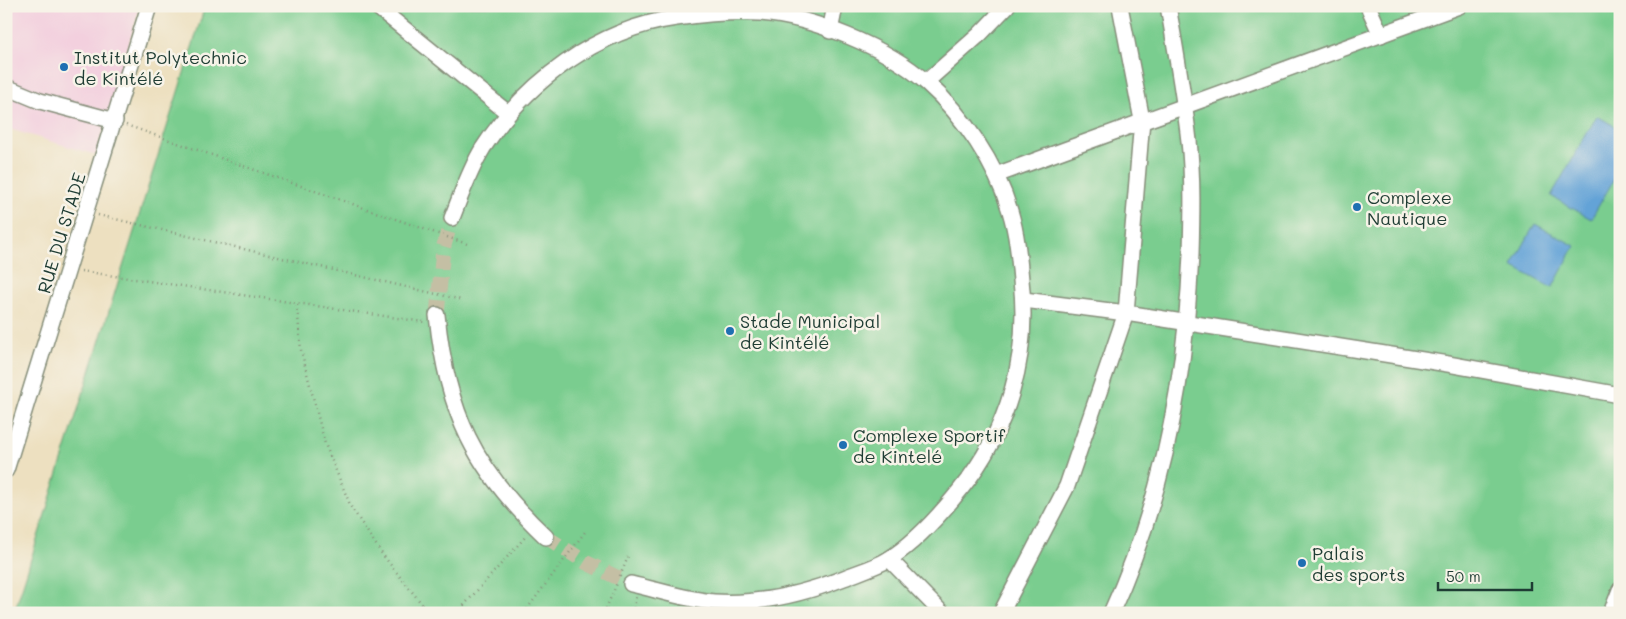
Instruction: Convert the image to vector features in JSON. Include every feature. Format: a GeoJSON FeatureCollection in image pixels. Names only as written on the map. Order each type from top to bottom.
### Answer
{"type":"FeatureCollection","features":[{"type":"Feature","properties":{"kind":"street","name":"RUE DU STADE"},"geometry":{"type":"LineString","coordinates":[[7,466],[87,212],[149,6]]}},
{"type":"Feature","properties":{"kind":"street"},"geometry":{"type":"LineString","coordinates":[[376,6],[508,113]]}},
{"type":"Feature","properties":{"kind":"street"},"geometry":{"type":"LineString","coordinates":[[830,30],[835,6]]}},
{"type":"Feature","properties":{"kind":"street"},"geometry":{"type":"LineString","coordinates":[[926,82],[980,34],[1007,6]]}},
{"type":"Feature","properties":{"kind":"street"},"geometry":{"type":"LineString","coordinates":[[1001,613],[1067,486],[1126,313],[1142,120],[1120,6]]}},
{"type":"Feature","properties":{"kind":"street"},"geometry":{"type":"LineString","coordinates":[[1111,613],[1126,581],[1151,507],[1172,427],[1186,324],[1192,216],[1189,141],[1168,6]]}},
{"type":"Feature","properties":{"kind":"street"},"geometry":{"type":"LineString","coordinates":[[1368,6],[1381,35]]}},
{"type":"Feature","properties":{"kind":"street"},"geometry":{"type":"LineString","coordinates":[[996,175],[1142,120],[1184,108],[1459,6]]}},
{"type":"Feature","properties":{"kind":"street"},"geometry":{"type":"LineString","coordinates":[[452,218],[481,151],[508,113],[574,56],[638,27],[710,10],[760,13],[794,18],[830,30],[870,47],[926,82],[954,112],[996,175],[1010,210],[1018,243],[1024,300],[1024,327],[1018,369],[1006,408],[989,447],[972,476],[951,502],[924,530],[889,559],[816,589],[774,599],[713,602],[631,584]]}},
{"type":"Feature","properties":{"kind":"street"},"geometry":{"type":"LineString","coordinates":[[6,87],[40,101],[115,121]]}},
{"type":"Feature","properties":{"kind":"street"},"geometry":{"type":"LineString","coordinates":[[1024,300],[1126,313],[1448,364],[1620,394]]}},
{"type":"Feature","properties":{"kind":"street"},"geometry":{"type":"LineString","coordinates":[[437,319],[440,354],[459,422],[474,451],[506,497],[546,537]]}},
{"type":"Feature","properties":{"kind":"street"},"geometry":{"type":"LineString","coordinates":[[889,559],[942,613]]}},
{"type":"Feature","properties":{"kind":"street"},"geometry":{"type":"LineString","coordinates":[[1611,613],[1620,590]]}},
{"type":"Feature","properties":{"kind":"path"},"geometry":{"type":"LineString","coordinates":[[115,121],[470,245]]}},
{"type":"Feature","properties":{"kind":"path"},"geometry":{"type":"LineString","coordinates":[[87,212],[462,300]]}},
{"type":"Feature","properties":{"kind":"path"},"geometry":{"type":"LineString","coordinates":[[69,270],[297,305],[437,319]]}},
{"type":"Feature","properties":{"kind":"path"},"geometry":{"type":"LineString","coordinates":[[297,305],[301,350],[325,444],[351,508],[382,554],[429,613]]}},
{"type":"Feature","properties":{"kind":"path"},"geometry":{"type":"LineString","coordinates":[[457,613],[534,526]]}},
{"type":"Feature","properties":{"kind":"path"},"geometry":{"type":"LineString","coordinates":[[524,613],[586,532]]}},
{"type":"Feature","properties":{"kind":"path"},"geometry":{"type":"LineString","coordinates":[[604,613],[628,557]]}},
{"type":"Feature","properties":{"kind":"shaded area","name":"Institut Polytechnic de Kintélé"},"geometry":{"type":"Polygon","coordinates":[[[6,6],[140,6],[96,155],[6,128],[6,6]]]}},
{"type":"Feature","properties":{"kind":"green space","name":"Complexe Sportif de Kintelé"},"geometry":{"type":"Polygon","coordinates":[[[205,6],[1620,6],[1620,613],[14,613],[205,6]]]}},
{"type":"Feature","properties":{"kind":"water"},"geometry":{"type":"Polygon","coordinates":[[[1597,116],[1620,129],[1620,169],[1591,219],[1551,196],[1597,116]]]}},
{"type":"Feature","properties":{"kind":"water"},"geometry":{"type":"Polygon","coordinates":[[[1535,224],[1575,246],[1552,288],[1512,266],[1535,224]]]}},
{"type":"Feature","properties":{"kind":"tunnel"},"geometry":{"type":"LineString","coordinates":[[437,315],[443,249],[452,218]]}},
{"type":"Feature","properties":{"kind":"tunnel"},"geometry":{"type":"LineString","coordinates":[[546,537],[587,563],[631,584]]}},
{"type":"Feature","properties":{"kind":"place","name":"Institut Polytechnic de Kintélé"},"geometry":{"type":"Point","coordinates":[64,67]}},
{"type":"Feature","properties":{"kind":"place","name":"Complexe Nautique"},"geometry":{"type":"Point","coordinates":[1357,207]}},
{"type":"Feature","properties":{"kind":"place","name":"Stade Municipal de Kintélé"},"geometry":{"type":"Point","coordinates":[730,331]}},
{"type":"Feature","properties":{"kind":"place","name":"Complexe Sportif de Kintelé"},"geometry":{"type":"Point","coordinates":[843,445]}},
{"type":"Feature","properties":{"kind":"place","name":"Palais des sports"},"geometry":{"type":"Point","coordinates":[1302,563]}}]}
